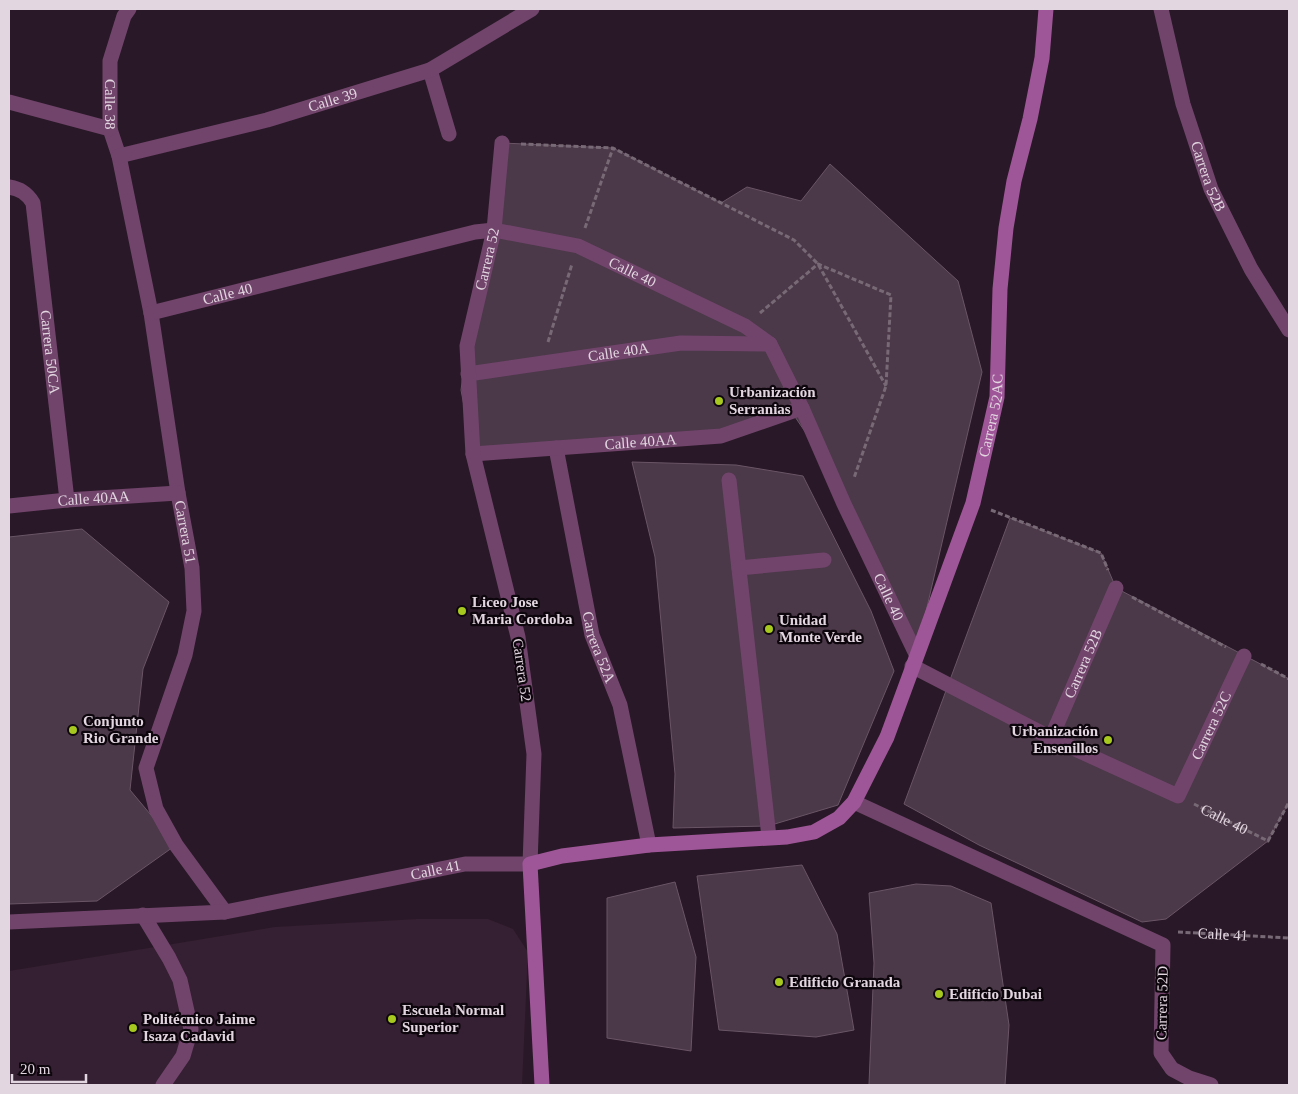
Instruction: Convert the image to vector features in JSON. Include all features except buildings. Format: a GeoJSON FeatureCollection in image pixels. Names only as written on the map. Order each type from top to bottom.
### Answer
{"type":"FeatureCollection","features":[{"type":"Feature","properties":{"kind":"street","name":"Calle 39"},"geometry":{"type":"LineString","coordinates":[[120,156],[267,120],[430,70],[532,9]]}},
{"type":"Feature","properties":{"kind":"street","name":"Carrera 52AC"},"geometry":{"type":"LineString","coordinates":[[854,802],[887,737],[972,503],[997,397],[1000,289],[1006,228],[1014,181],[1030,118],[1042,58],[1046,9]]}},
{"type":"Feature","properties":{"kind":"street","name":"Carrera 52B"},"geometry":{"type":"LineString","coordinates":[[1161,9],[1183,104],[1211,189],[1251,269],[1289,330]]}},
{"type":"Feature","properties":{"kind":"street","name":"Calle 38"},"geometry":{"type":"LineString","coordinates":[[9,102],[110,129],[110,61],[124,11]]}},
{"type":"Feature","properties":{"kind":"street"},"geometry":{"type":"LineString","coordinates":[[430,70],[449,134]]}},
{"type":"Feature","properties":{"kind":"street","name":"Carrera 51"},"geometry":{"type":"LineString","coordinates":[[110,129],[120,156],[151,313],[178,493],[192,568],[194,611],[185,655],[146,768],[156,809],[176,844],[225,912]]}},
{"type":"Feature","properties":{"kind":"street","name":"Carrera 52"},"geometry":{"type":"LineString","coordinates":[[502,143],[494,230],[467,346],[468,374],[473,454],[518,637],[534,754],[530,864],[542,1085]]}},
{"type":"Feature","properties":{"kind":"street","name":"Carrera 50CA"},"geometry":{"type":"LineString","coordinates":[[9,187],[18,188],[28,195],[33,204],[67,500]]}},
{"type":"Feature","properties":{"kind":"street","name":"Calle 40"},"geometry":{"type":"LineString","coordinates":[[151,313],[475,232],[494,230],[578,246],[745,326],[770,344],[802,408],[914,660]]}},
{"type":"Feature","properties":{"kind":"street","name":"Calle 40A"},"geometry":{"type":"LineString","coordinates":[[468,374],[681,343],[770,344]]}},
{"type":"Feature","properties":{"kind":"street","name":"Calle 40AA"},"geometry":{"type":"LineString","coordinates":[[473,454],[721,436],[802,408]]}},
{"type":"Feature","properties":{"kind":"street","name":"Carrera 52A"},"geometry":{"type":"LineString","coordinates":[[556,448],[592,635],[620,705],[649,845]]}},
{"type":"Feature","properties":{"kind":"street"},"geometry":{"type":"LineString","coordinates":[[729,480],[769,837]]}},
{"type":"Feature","properties":{"kind":"street","name":"Calle 40AA"},"geometry":{"type":"LineString","coordinates":[[9,506],[67,500],[178,493]]}},
{"type":"Feature","properties":{"kind":"street"},"geometry":{"type":"LineString","coordinates":[[739,568],[824,560]]}},
{"type":"Feature","properties":{"kind":"street","name":"Carrera 52B"},"geometry":{"type":"LineString","coordinates":[[1051,738],[1116,588]]}},
{"type":"Feature","properties":{"kind":"street","name":"Carrera 52C"},"geometry":{"type":"LineString","coordinates":[[1178,796],[1244,656]]}},
{"type":"Feature","properties":{"kind":"street"},"geometry":{"type":"LineString","coordinates":[[914,660],[1051,738],[1178,796]]}},
{"type":"Feature","properties":{"kind":"street"},"geometry":{"type":"LineString","coordinates":[[854,802],[1162,945]]}},
{"type":"Feature","properties":{"kind":"street","name":"Calle 41"},"geometry":{"type":"LineString","coordinates":[[9,922],[225,912],[465,864],[530,864],[562,856],[649,845],[787,836],[814,832],[839,818],[854,802]]}},
{"type":"Feature","properties":{"kind":"street"},"geometry":{"type":"LineString","coordinates":[[143,915],[180,980],[190,1029],[183,1056],[163,1085]]}},
{"type":"Feature","properties":{"kind":"street","name":"Carrera 52D"},"geometry":{"type":"LineString","coordinates":[[1162,945],[1161,1053],[1172,1069],[1189,1078],[1211,1085]]}},
{"type":"Feature","properties":{"kind":"path"},"geometry":{"type":"LineString","coordinates":[[502,143],[613,148],[794,240],[818,264],[886,386]]}},
{"type":"Feature","properties":{"kind":"path"},"geometry":{"type":"LineString","coordinates":[[745,326],[818,264]]}},
{"type":"Feature","properties":{"kind":"path"},"geometry":{"type":"LineString","coordinates":[[818,264],[891,295],[886,386],[844,504]]}},
{"type":"Feature","properties":{"kind":"path","name":"Calle 40"},"geometry":{"type":"LineString","coordinates":[[1178,796],[1268,841],[1289,802]]}},
{"type":"Feature","properties":{"kind":"path","name":"Calle 41"},"geometry":{"type":"LineString","coordinates":[[1162,945],[1176,932],[1289,938]]}},
{"type":"Feature","properties":{"kind":"shaded area"},"geometry":{"type":"Polygon","coordinates":[[[417,919],[488,919],[513,929],[528,952],[522,1085],[9,1085],[9,971],[275,927],[417,919]]]}},
{"type":"Feature","properties":{"kind":"place","name":"Urbanización Serranias"},"geometry":{"type":"Point","coordinates":[719,401]}},
{"type":"Feature","properties":{"kind":"place","name":"Liceo Jose Maria Cordoba"},"geometry":{"type":"Point","coordinates":[462,611]}},
{"type":"Feature","properties":{"kind":"place","name":"Unidad Monte Verde"},"geometry":{"type":"Point","coordinates":[769,629]}},
{"type":"Feature","properties":{"kind":"place","name":"Conjunto Rio Grande"},"geometry":{"type":"Point","coordinates":[73,730]}},
{"type":"Feature","properties":{"kind":"place","name":"Urbanización Ensenillos"},"geometry":{"type":"Point","coordinates":[1108,740]}},
{"type":"Feature","properties":{"kind":"place","name":"Edificio Granada"},"geometry":{"type":"Point","coordinates":[779,982]}},
{"type":"Feature","properties":{"kind":"place","name":"Edificio Dubai"},"geometry":{"type":"Point","coordinates":[939,994]}},
{"type":"Feature","properties":{"kind":"place","name":"Escuela Normal Superior"},"geometry":{"type":"Point","coordinates":[392,1019]}},
{"type":"Feature","properties":{"kind":"place","name":"Politécnico Jaime Isaza Cadavid"},"geometry":{"type":"Point","coordinates":[133,1028]}}]}
